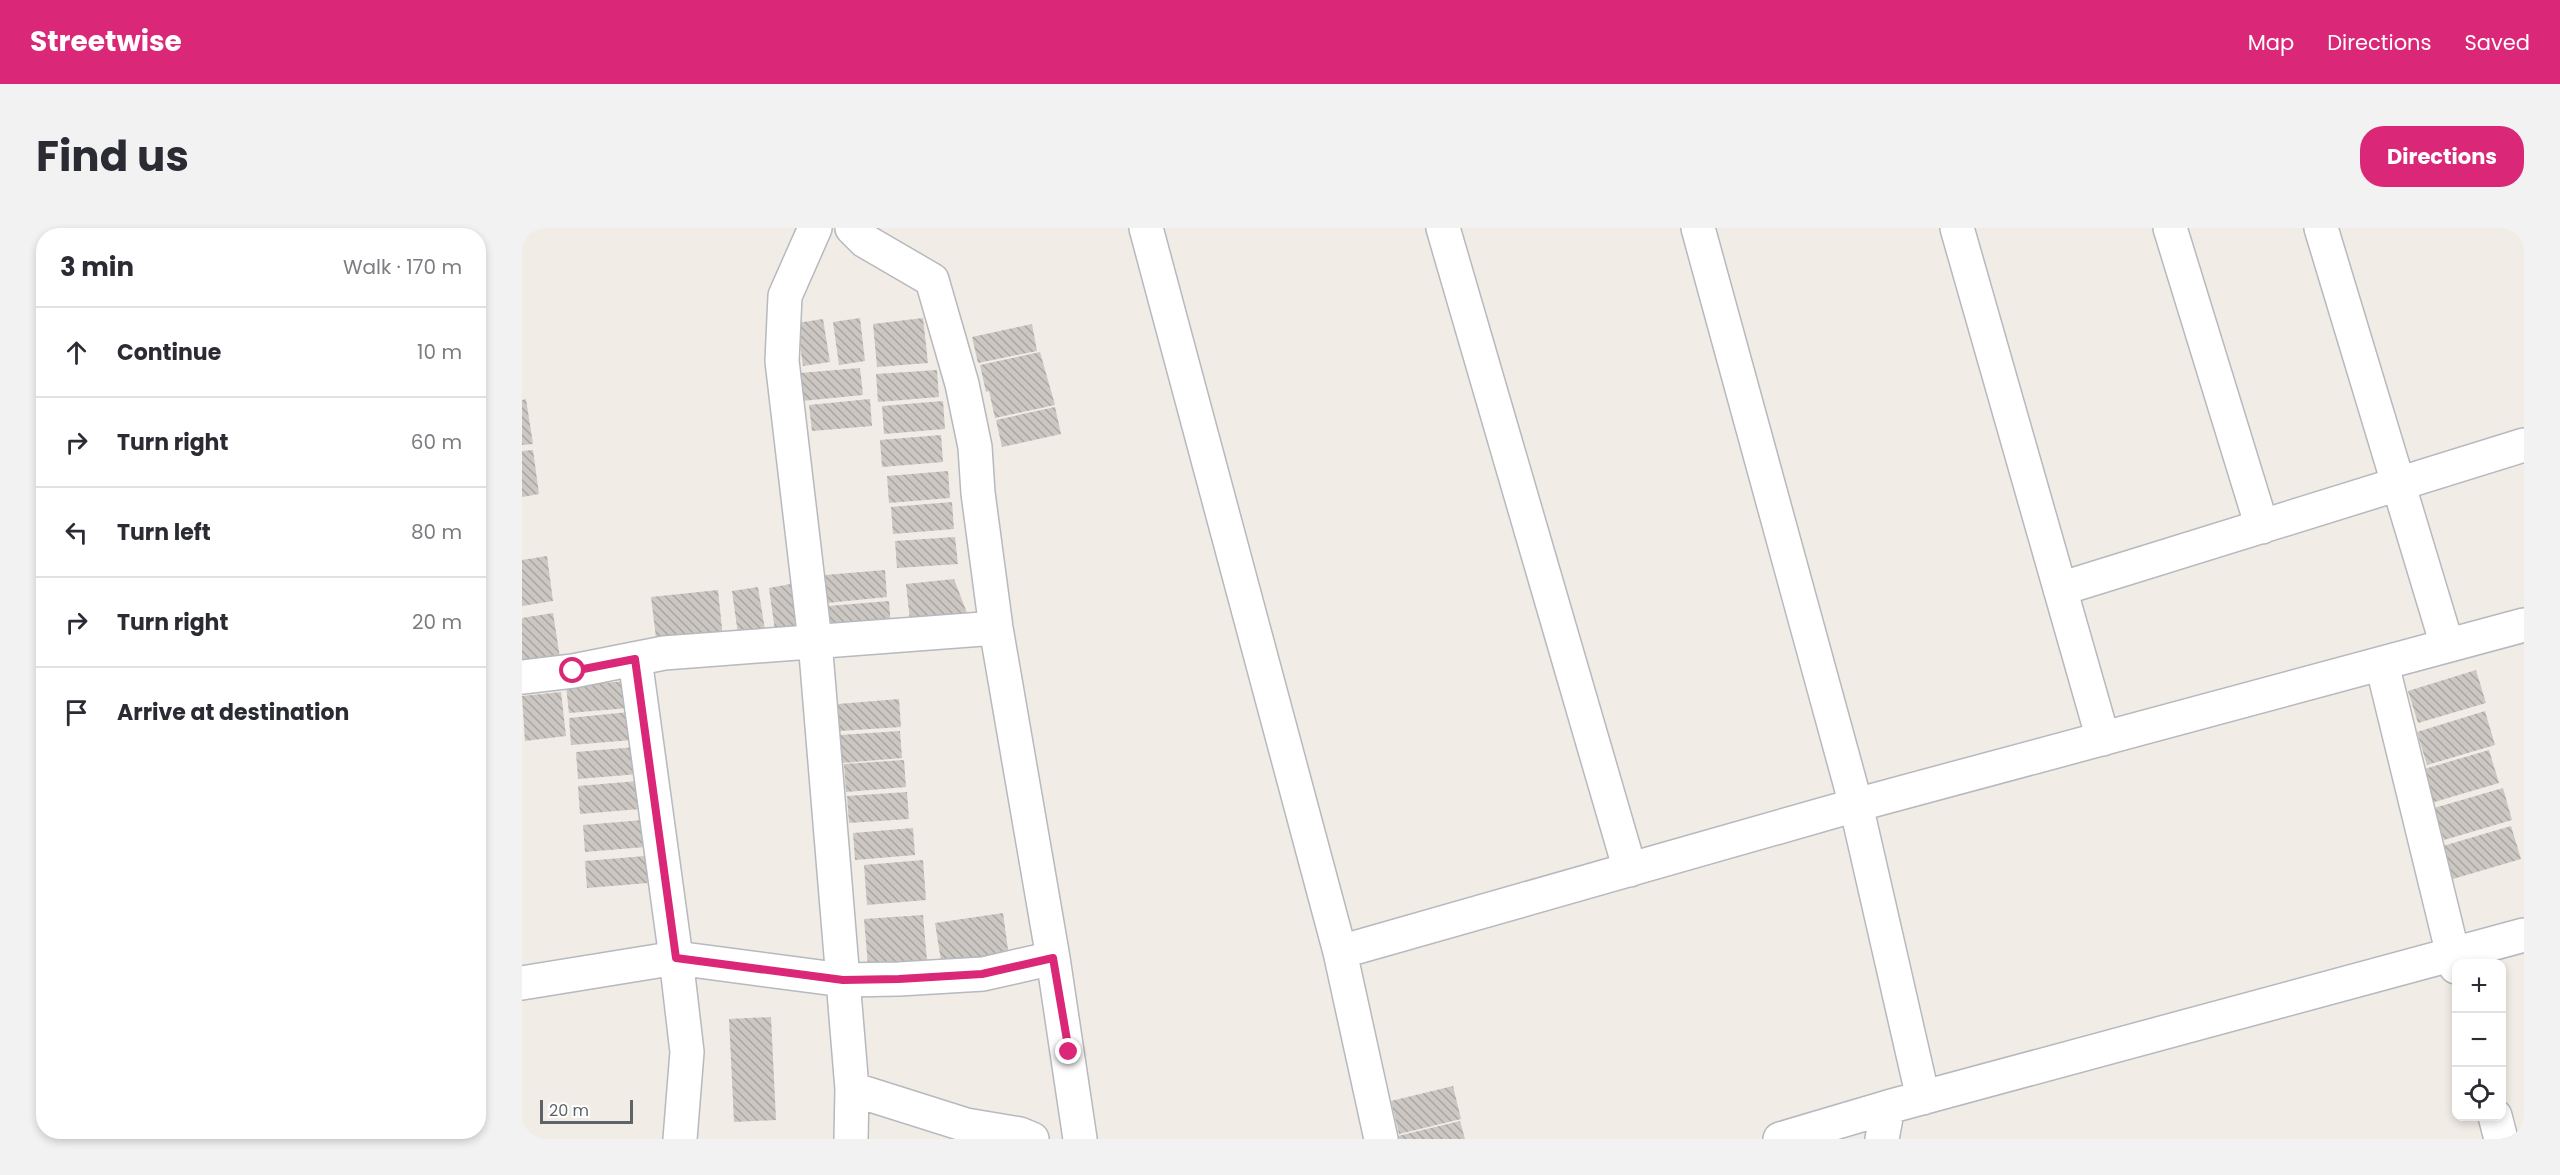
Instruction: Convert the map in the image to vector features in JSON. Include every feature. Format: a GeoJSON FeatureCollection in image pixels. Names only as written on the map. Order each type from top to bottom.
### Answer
{"type":"FeatureCollection","features":[{"type":"Feature","properties":{"kind":"street"},"geometry":{"type":"LineString","coordinates":[[815,228],[785,296],[782,362],[815,641],[852,1089],[851,1139]]}},
{"type":"Feature","properties":{"kind":"street"},"geometry":{"type":"LineString","coordinates":[[852,228],[865,241],[932,280],[962,384],[975,447],[978,493],[996,628],[1053,958],[1080,1139]]}},
{"type":"Feature","properties":{"kind":"street"},"geometry":{"type":"LineString","coordinates":[[1146,228],[1340,952],[1381,1139]]}},
{"type":"Feature","properties":{"kind":"street"},"geometry":{"type":"LineString","coordinates":[[1443,228],[1630,870]]}},
{"type":"Feature","properties":{"kind":"street"},"geometry":{"type":"LineString","coordinates":[[1698,228],[1856,805],[1923,1098]]}},
{"type":"Feature","properties":{"kind":"street"},"geometry":{"type":"LineString","coordinates":[[1957,228],[2103,739]]}},
{"type":"Feature","properties":{"kind":"street"},"geometry":{"type":"LineString","coordinates":[[2170,228],[2262,527]]}},
{"type":"Feature","properties":{"kind":"street"},"geometry":{"type":"LineString","coordinates":[[2321,228],[2447,645]]}},
{"type":"Feature","properties":{"kind":"street"},"geometry":{"type":"LineString","coordinates":[[2060,589],[2524,445]]}},
{"type":"Feature","properties":{"kind":"street"},"geometry":{"type":"LineString","coordinates":[[1340,952],[1856,805],[2524,625]]}},
{"type":"Feature","properties":{"kind":"street"},"geometry":{"type":"LineString","coordinates":[[522,677],[573,671],[664,653],[996,628]]}},
{"type":"Feature","properties":{"kind":"street"},"geometry":{"type":"LineString","coordinates":[[635,659],[687,1052],[680,1139]]}},
{"type":"Feature","properties":{"kind":"street"},"geometry":{"type":"LineString","coordinates":[[2382,664],[2455,959]]}},
{"type":"Feature","properties":{"kind":"street"},"geometry":{"type":"LineString","coordinates":[[2460,959],[2524,935]]}},
{"type":"Feature","properties":{"kind":"street"},"geometry":{"type":"LineString","coordinates":[[522,983],[676,958],[843,980],[982,974],[1053,958]]}},
{"type":"Feature","properties":{"kind":"street"},"geometry":{"type":"LineString","coordinates":[[1780,1139],[1888,1107],[2452,962]]}},
{"type":"Feature","properties":{"kind":"street"},"geometry":{"type":"LineString","coordinates":[[852,1089],[966,1125],[1020,1134],[1032,1139]]}},
{"type":"Feature","properties":{"kind":"street"},"geometry":{"type":"LineString","coordinates":[[1882,1139],[1888,1107]]}},
{"type":"Feature","properties":{"kind":"street"},"geometry":{"type":"LineString","coordinates":[[2496,1121],[2501,1139]]}},
{"type":"Feature","properties":{"kind":"building"},"geometry":{"type":"Polygon","coordinates":[[[860,318],[865,361],[839,365],[833,322],[860,318]]]}},
{"type":"Feature","properties":{"kind":"building"},"geometry":{"type":"Polygon","coordinates":[[[923,318],[928,363],[877,367],[873,324],[923,318]]]}},
{"type":"Feature","properties":{"kind":"building"},"geometry":{"type":"Polygon","coordinates":[[[823,319],[830,362],[803,366],[797,323],[823,319]]]}},
{"type":"Feature","properties":{"kind":"building"},"geometry":{"type":"Polygon","coordinates":[[[1032,324],[1037,351],[978,363],[972,337],[1032,324]]]}},
{"type":"Feature","properties":{"kind":"building"},"geometry":{"type":"Polygon","coordinates":[[[1040,352],[1055,405],[995,418],[980,365],[1040,352]]]}},
{"type":"Feature","properties":{"kind":"building"},"geometry":{"type":"Polygon","coordinates":[[[860,368],[863,395],[802,401],[800,373],[860,368]]]}},
{"type":"Feature","properties":{"kind":"building"},"geometry":{"type":"Polygon","coordinates":[[[937,370],[939,397],[878,402],[876,374],[937,370]]]}},
{"type":"Feature","properties":{"kind":"building"},"geometry":{"type":"Polygon","coordinates":[[[526,399],[533,444],[522,445],[522,400],[526,399]]]}},
{"type":"Feature","properties":{"kind":"building"},"geometry":{"type":"Polygon","coordinates":[[[870,399],[872,426],[812,431],[809,405],[870,399]]]}},
{"type":"Feature","properties":{"kind":"building"},"geometry":{"type":"Polygon","coordinates":[[[943,401],[945,429],[884,434],[882,406],[943,401]]]}},
{"type":"Feature","properties":{"kind":"building"},"geometry":{"type":"Polygon","coordinates":[[[1055,407],[1061,434],[1002,447],[996,420],[1055,407]]]}},
{"type":"Feature","properties":{"kind":"building"},"geometry":{"type":"Polygon","coordinates":[[[941,435],[943,462],[882,467],[880,440],[941,435]]]}},
{"type":"Feature","properties":{"kind":"building"},"geometry":{"type":"Polygon","coordinates":[[[533,450],[539,494],[522,497],[522,451],[533,450]]]}},
{"type":"Feature","properties":{"kind":"building"},"geometry":{"type":"Polygon","coordinates":[[[948,471],[950,498],[889,503],[887,476],[948,471]]]}},
{"type":"Feature","properties":{"kind":"building"},"geometry":{"type":"Polygon","coordinates":[[[952,502],[954,529],[893,534],[891,507],[952,502]]]}},
{"type":"Feature","properties":{"kind":"building"},"geometry":{"type":"Polygon","coordinates":[[[955,537],[958,564],[897,568],[895,541],[955,537]]]}},
{"type":"Feature","properties":{"kind":"building"},"geometry":{"type":"Polygon","coordinates":[[[547,556],[553,601],[522,606],[522,560],[547,556]]]}},
{"type":"Feature","properties":{"kind":"building"},"geometry":{"type":"Polygon","coordinates":[[[885,570],[887,597],[827,603],[825,575],[885,570]]]}},
{"type":"Feature","properties":{"kind":"building"},"geometry":{"type":"Polygon","coordinates":[[[954,579],[967,613],[910,621],[906,584],[954,579]]]}},
{"type":"Feature","properties":{"kind":"building"},"geometry":{"type":"Polygon","coordinates":[[[796,583],[802,626],[775,631],[769,588],[796,583]]]}},
{"type":"Feature","properties":{"kind":"building"},"geometry":{"type":"Polygon","coordinates":[[[758,587],[765,630],[738,634],[732,591],[758,587]]]}},
{"type":"Feature","properties":{"kind":"building"},"geometry":{"type":"Polygon","coordinates":[[[718,590],[723,638],[657,646],[651,597],[718,590]]]}},
{"type":"Feature","properties":{"kind":"building"},"geometry":{"type":"Polygon","coordinates":[[[889,601],[891,628],[830,633],[828,606],[889,601]]]}},
{"type":"Feature","properties":{"kind":"building"},"geometry":{"type":"Polygon","coordinates":[[[553,613],[560,658],[522,663],[522,618],[553,613]]]}},
{"type":"Feature","properties":{"kind":"building"},"geometry":{"type":"Polygon","coordinates":[[[2476,670],[2486,703],[2418,723],[2408,691],[2476,670]]]}},
{"type":"Feature","properties":{"kind":"building"},"geometry":{"type":"Polygon","coordinates":[[[627,681],[629,708],[569,713],[566,686],[627,681]]]}},
{"type":"Feature","properties":{"kind":"building"},"geometry":{"type":"Polygon","coordinates":[[[561,692],[566,736],[525,741],[522,696],[561,692]]]}},
{"type":"Feature","properties":{"kind":"building"},"geometry":{"type":"Polygon","coordinates":[[[899,699],[901,727],[840,731],[838,704],[899,699]]]}},
{"type":"Feature","properties":{"kind":"building"},"geometry":{"type":"Polygon","coordinates":[[[2485,711],[2495,745],[2427,765],[2417,732],[2485,711]]]}},
{"type":"Feature","properties":{"kind":"building"},"geometry":{"type":"Polygon","coordinates":[[[629,712],[632,740],[571,745],[569,718],[629,712]]]}},
{"type":"Feature","properties":{"kind":"building"},"geometry":{"type":"Polygon","coordinates":[[[900,731],[902,758],[842,763],[840,735],[900,731]]]}},
{"type":"Feature","properties":{"kind":"building"},"geometry":{"type":"Polygon","coordinates":[[[636,747],[639,774],[578,779],[576,752],[636,747]]]}},
{"type":"Feature","properties":{"kind":"building"},"geometry":{"type":"Polygon","coordinates":[[[2489,750],[2499,783],[2431,803],[2421,770],[2489,750]]]}},
{"type":"Feature","properties":{"kind":"building"},"geometry":{"type":"Polygon","coordinates":[[[904,760],[906,787],[846,792],[844,764],[904,760]]]}},
{"type":"Feature","properties":{"kind":"building"},"geometry":{"type":"Polygon","coordinates":[[[638,781],[640,809],[580,814],[578,786],[638,781]]]}},
{"type":"Feature","properties":{"kind":"building"},"geometry":{"type":"Polygon","coordinates":[[[2503,788],[2512,820],[2444,840],[2434,808],[2503,788]]]}},
{"type":"Feature","properties":{"kind":"building"},"geometry":{"type":"Polygon","coordinates":[[[907,792],[909,819],[849,823],[847,796],[907,792]]]}},
{"type":"Feature","properties":{"kind":"building"},"geometry":{"type":"Polygon","coordinates":[[[643,820],[645,847],[585,852],[583,825],[643,820]]]}},
{"type":"Feature","properties":{"kind":"building"},"geometry":{"type":"Polygon","coordinates":[[[2511,826],[2521,859],[2453,879],[2443,846],[2511,826]]]}},
{"type":"Feature","properties":{"kind":"building"},"geometry":{"type":"Polygon","coordinates":[[[913,828],[915,855],[855,860],[853,833],[913,828]]]}},
{"type":"Feature","properties":{"kind":"building"},"geometry":{"type":"Polygon","coordinates":[[[645,856],[648,883],[587,888],[585,861],[645,856]]]}},
{"type":"Feature","properties":{"kind":"building"},"geometry":{"type":"Polygon","coordinates":[[[923,860],[926,900],[867,905],[864,865],[923,860]]]}},
{"type":"Feature","properties":{"kind":"building"},"geometry":{"type":"Polygon","coordinates":[[[1003,913],[1009,957],[942,967],[935,923],[1003,913]]]}},
{"type":"Feature","properties":{"kind":"building"},"geometry":{"type":"Polygon","coordinates":[[[923,915],[927,961],[868,966],[864,919],[923,915]]]}},
{"type":"Feature","properties":{"kind":"building"},"geometry":{"type":"Polygon","coordinates":[[[771,1017],[776,1120],[734,1122],[729,1019],[771,1017]]]}},
{"type":"Feature","properties":{"kind":"building"},"geometry":{"type":"Polygon","coordinates":[[[1453,1086],[1461,1119],[1399,1134],[1391,1101],[1453,1086]]]}},
{"type":"Feature","properties":{"kind":"building"},"geometry":{"type":"Polygon","coordinates":[[[1460,1121],[1465,1139],[1399,1139],[1398,1136],[1460,1121]]]}},
{"type":"Feature","properties":{"kind":"route"},"geometry":{"type":"LineString","coordinates":[[573,671],[635,659],[676,958],[843,980],[982,974],[1025,962],[1053,958],[1069,1052]]}}]}
